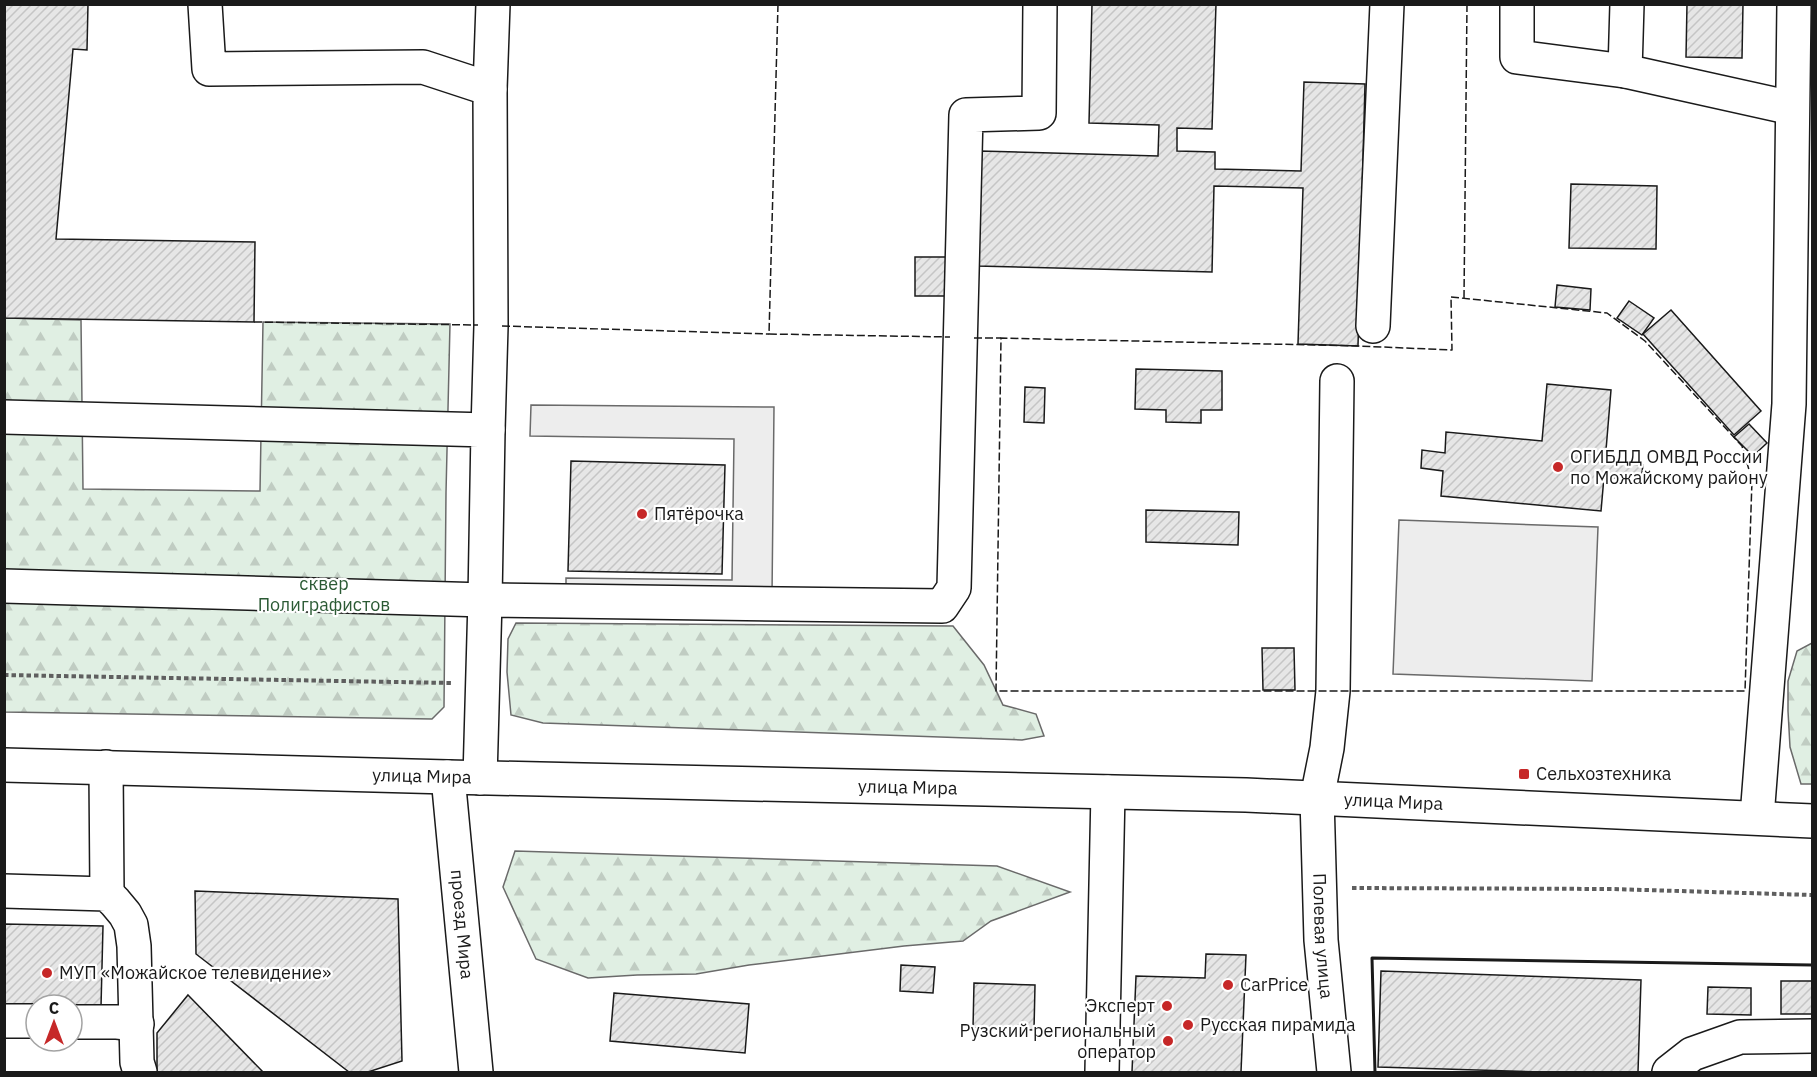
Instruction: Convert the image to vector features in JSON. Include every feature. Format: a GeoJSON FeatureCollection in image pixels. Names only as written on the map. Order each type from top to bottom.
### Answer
{"type":"FeatureCollection","features":[{"type":"Feature","properties":{"kind":"main road"},"geometry":{"type":"LineString","coordinates":[[205,4],[208,69],[423,68],[490,89]]}},
{"type":"Feature","properties":{"kind":"main road","name":"проезд Мира"},"geometry":{"type":"LineString","coordinates":[[476,1072],[464,778],[482,684],[491,326],[490,89],[493,4]]}},
{"type":"Feature","properties":{"kind":"main road"},"geometry":{"type":"LineString","coordinates":[[4,586],[485,600],[942,606],[954,588],[966,115],[1039,113],[1040,4]]}},
{"type":"Feature","properties":{"kind":"main road"},"geometry":{"type":"LineString","coordinates":[[1373,326],[1387,4]]}},
{"type":"Feature","properties":{"kind":"main road"},"geometry":{"type":"LineString","coordinates":[[1517,4],[1517,57],[1625,71],[1792,108]]}},
{"type":"Feature","properties":{"kind":"main road"},"geometry":{"type":"LineString","coordinates":[[1625,71],[1627,4]]}},
{"type":"Feature","properties":{"kind":"main road"},"geometry":{"type":"LineString","coordinates":[[1758,817],[1789,404],[1792,108],[1802,47],[1794,4]]}},
{"type":"Feature","properties":{"kind":"main road","name":"Полевая улица"},"geometry":{"type":"LineString","coordinates":[[1334,1072],[1321,940],[1317,798],[1327,748],[1333,691],[1337,381]]}},
{"type":"Feature","properties":{"kind":"main road"},"geometry":{"type":"LineString","coordinates":[[4,417],[488,430]]}},
{"type":"Feature","properties":{"kind":"main road","name":"улица Мира"},"geometry":{"type":"LineString","coordinates":[[4,765],[1317,798],[1812,820]]}},
{"type":"Feature","properties":{"kind":"main road"},"geometry":{"type":"LineString","coordinates":[[106,768],[106,894]]}},
{"type":"Feature","properties":{"kind":"main road"},"geometry":{"type":"LineString","coordinates":[[1102,1072],[1108,792]]}},
{"type":"Feature","properties":{"kind":"main road"},"geometry":{"type":"LineString","coordinates":[[4,891],[106,894],[120,908],[131,926],[134,946],[137,1062],[140,1072]]}},
{"type":"Feature","properties":{"kind":"main road"},"geometry":{"type":"LineString","coordinates":[[4,1021],[24,1021]]}},
{"type":"Feature","properties":{"kind":"main road"},"geometry":{"type":"LineString","coordinates":[[84,1022],[137,1024]]}},
{"type":"Feature","properties":{"kind":"main road"},"geometry":{"type":"LineString","coordinates":[[1669,1072],[1692,1054],[1740,1037],[1812,1036]]}},
{"type":"Feature","properties":{"kind":"path"},"geometry":{"type":"LineString","coordinates":[[4,675],[482,684]]}},
{"type":"Feature","properties":{"kind":"path"},"geometry":{"type":"LineString","coordinates":[[1318,888],[1612,889],[1812,894]]}},
{"type":"Feature","properties":{"kind":"green space","name":"сквер Полиграфистов"},"geometry":{"type":"Polygon","coordinates":[[[5,318],[81,320],[83,489],[260,491],[263,322],[450,324],[444,707],[432,719],[5,712],[5,318]]]}},
{"type":"Feature","properties":{"kind":"green space"},"geometry":{"type":"Polygon","coordinates":[[[516,623],[953,626],[984,665],[1003,705],[1036,714],[1044,736],[1022,740],[543,723],[511,715],[507,672],[508,639],[516,623]]]}},
{"type":"Feature","properties":{"kind":"green space"},"geometry":{"type":"Polygon","coordinates":[[[1812,643],[1812,784],[1801,784],[1790,747],[1788,681],[1797,651],[1812,643]]]}},
{"type":"Feature","properties":{"kind":"green space"},"geometry":{"type":"Polygon","coordinates":[[[515,851],[997,866],[1070,892],[991,921],[963,941],[749,965],[696,974],[588,978],[536,959],[503,887],[515,851]]]}},
{"type":"Feature","properties":{"kind":"shaded area"},"geometry":{"type":"Polygon","coordinates":[[[531,405],[774,407],[772,596],[566,594],[566,578],[732,580],[734,439],[530,436],[531,405]]]}},
{"type":"Feature","properties":{"kind":"shaded area"},"geometry":{"type":"Polygon","coordinates":[[[1399,520],[1598,527],[1592,681],[1393,674],[1399,520]]]}},
{"type":"Feature","properties":{"kind":"building"},"geometry":{"type":"Polygon","coordinates":[[[4,4],[88,4],[87,50],[73,49],[56,239],[255,242],[254,322],[4,318],[4,4]]]}},
{"type":"Feature","properties":{"kind":"building"},"geometry":{"type":"Polygon","coordinates":[[[1092,4],[1216,4],[1212,129],[1177,128],[1177,151],[1215,152],[1215,169],[1301,171],[1304,82],[1365,84],[1358,346],[1298,344],[1303,188],[1214,186],[1212,272],[977,266],[980,151],[1158,156],[1159,125],[1089,123],[1092,4]]]}},
{"type":"Feature","properties":{"kind":"building"},"geometry":{"type":"Polygon","coordinates":[[[1687,4],[1743,4],[1742,58],[1686,57],[1687,4]]]}},
{"type":"Feature","properties":{"kind":"building"},"geometry":{"type":"Polygon","coordinates":[[[1571,184],[1657,186],[1656,249],[1569,248],[1571,184]]]}},
{"type":"Feature","properties":{"kind":"building"},"geometry":{"type":"Polygon","coordinates":[[[915,257],[946,257],[946,296],[915,296],[915,257]]]}},
{"type":"Feature","properties":{"kind":"building"},"geometry":{"type":"Polygon","coordinates":[[[1557,285],[1591,289],[1590,310],[1555,307],[1557,285]]]}},
{"type":"Feature","properties":{"kind":"building"},"geometry":{"type":"Polygon","coordinates":[[[1629,301],[1654,318],[1642,335],[1617,318],[1629,301]]]}},
{"type":"Feature","properties":{"kind":"building"},"geometry":{"type":"Polygon","coordinates":[[[1671,310],[1761,411],[1734,435],[1643,334],[1671,310]]]}},
{"type":"Feature","properties":{"kind":"building"},"geometry":{"type":"Polygon","coordinates":[[[1136,369],[1222,371],[1222,410],[1201,410],[1201,423],[1166,422],[1166,410],[1135,409],[1136,369]]]}},
{"type":"Feature","properties":{"kind":"building"},"geometry":{"type":"Polygon","coordinates":[[[1547,384],[1611,390],[1605,462],[1643,465],[1641,480],[1604,477],[1601,511],[1441,496],[1443,471],[1421,468],[1422,450],[1445,453],[1446,432],[1542,441],[1547,384]]]}},
{"type":"Feature","properties":{"kind":"building"},"geometry":{"type":"Polygon","coordinates":[[[1025,387],[1045,388],[1044,423],[1024,422],[1025,387]]]}},
{"type":"Feature","properties":{"kind":"building"},"geometry":{"type":"Polygon","coordinates":[[[1749,424],[1767,443],[1753,456],[1734,437],[1749,424]]]}},
{"type":"Feature","properties":{"kind":"building"},"geometry":{"type":"Polygon","coordinates":[[[571,461],[725,465],[722,574],[568,571],[571,461]]]}},
{"type":"Feature","properties":{"kind":"building"},"geometry":{"type":"Polygon","coordinates":[[[1146,510],[1239,512],[1238,545],[1146,542],[1146,510]]]}},
{"type":"Feature","properties":{"kind":"building"},"geometry":{"type":"Polygon","coordinates":[[[1262,648],[1294,648],[1295,690],[1263,690],[1262,648]]]}},
{"type":"Feature","properties":{"kind":"building"},"geometry":{"type":"Polygon","coordinates":[[[195,891],[398,899],[402,1061],[368,1072],[349,1072],[196,954],[195,891]]]}},
{"type":"Feature","properties":{"kind":"building"},"geometry":{"type":"Polygon","coordinates":[[[4,924],[103,926],[101,1007],[84,1006],[84,993],[24,993],[24,1005],[4,1005],[4,924]]]}},
{"type":"Feature","properties":{"kind":"building","name":"Русская пирамида"},"geometry":{"type":"Polygon","coordinates":[[[1206,954],[1246,955],[1241,1072],[1132,1072],[1136,976],[1205,978],[1206,954]]]}},
{"type":"Feature","properties":{"kind":"building"},"geometry":{"type":"Polygon","coordinates":[[[901,965],[935,967],[933,993],[900,991],[901,965]]]}},
{"type":"Feature","properties":{"kind":"building"},"geometry":{"type":"Polygon","coordinates":[[[1381,971],[1641,980],[1638,1072],[1543,1072],[1378,1067],[1381,971]]]}},
{"type":"Feature","properties":{"kind":"building"},"geometry":{"type":"Polygon","coordinates":[[[1781,981],[1812,981],[1812,1014],[1781,1014],[1781,981]]]}},
{"type":"Feature","properties":{"kind":"building"},"geometry":{"type":"Polygon","coordinates":[[[974,983],[1035,985],[1034,1030],[973,1028],[974,983]]]}},
{"type":"Feature","properties":{"kind":"building"},"geometry":{"type":"Polygon","coordinates":[[[1708,987],[1751,988],[1751,1015],[1707,1014],[1708,987]]]}},
{"type":"Feature","properties":{"kind":"building"},"geometry":{"type":"Polygon","coordinates":[[[614,993],[749,1004],[745,1053],[610,1041],[614,993]]]}},
{"type":"Feature","properties":{"kind":"building"},"geometry":{"type":"Polygon","coordinates":[[[188,995],[263,1072],[157,1072],[157,1033],[188,995]]]}},
{"type":"Feature","properties":{"kind":"fence"},"geometry":{"type":"LineString","coordinates":[[778,4],[769,334],[950,337]]}},
{"type":"Feature","properties":{"kind":"fence"},"geometry":{"type":"LineString","coordinates":[[1464,298],[1467,4]]}},
{"type":"Feature","properties":{"kind":"fence"},"geometry":{"type":"LineString","coordinates":[[1451,297],[1607,313],[1645,341],[1742,446],[1752,480],[1745,691],[996,691],[1001,338],[1452,350],[1451,297]]}},
{"type":"Feature","properties":{"kind":"fence"},"geometry":{"type":"LineString","coordinates":[[254,322],[478,325]]}},
{"type":"Feature","properties":{"kind":"fence"},"geometry":{"type":"LineString","coordinates":[[502,326],[769,334]]}},
{"type":"Feature","properties":{"kind":"fence"},"geometry":{"type":"LineString","coordinates":[[974,338],[1001,338]]}},
{"type":"Feature","properties":{"kind":"wall"},"geometry":{"type":"LineString","coordinates":[[1375,1072],[1372,958],[1812,965]]}},
{"type":"Feature","properties":{"kind":"place","name":"ОГИБДД ОМВД России по Можайскому району"},"geometry":{"type":"Point","coordinates":[1558,467]}},
{"type":"Feature","properties":{"kind":"place","name":"Пятёрочка"},"geometry":{"type":"Point","coordinates":[642,514]}},
{"type":"Feature","properties":{"kind":"place","name":"Сельхозтехника"},"geometry":{"type":"Point","coordinates":[1524,774]}},
{"type":"Feature","properties":{"kind":"place","name":"МУП «Можайское телевидение»"},"geometry":{"type":"Point","coordinates":[47,973]}},
{"type":"Feature","properties":{"kind":"place","name":"CarPrice"},"geometry":{"type":"Point","coordinates":[1228,985]}},
{"type":"Feature","properties":{"kind":"place","name":"Эксперт"},"geometry":{"type":"Point","coordinates":[1167,1006]}},
{"type":"Feature","properties":{"kind":"place","name":"Русская пирамида"},"geometry":{"type":"Point","coordinates":[1188,1025]}},
{"type":"Feature","properties":{"kind":"place","name":"Рузский региональный оператор"},"geometry":{"type":"Point","coordinates":[1168,1041]}}]}
